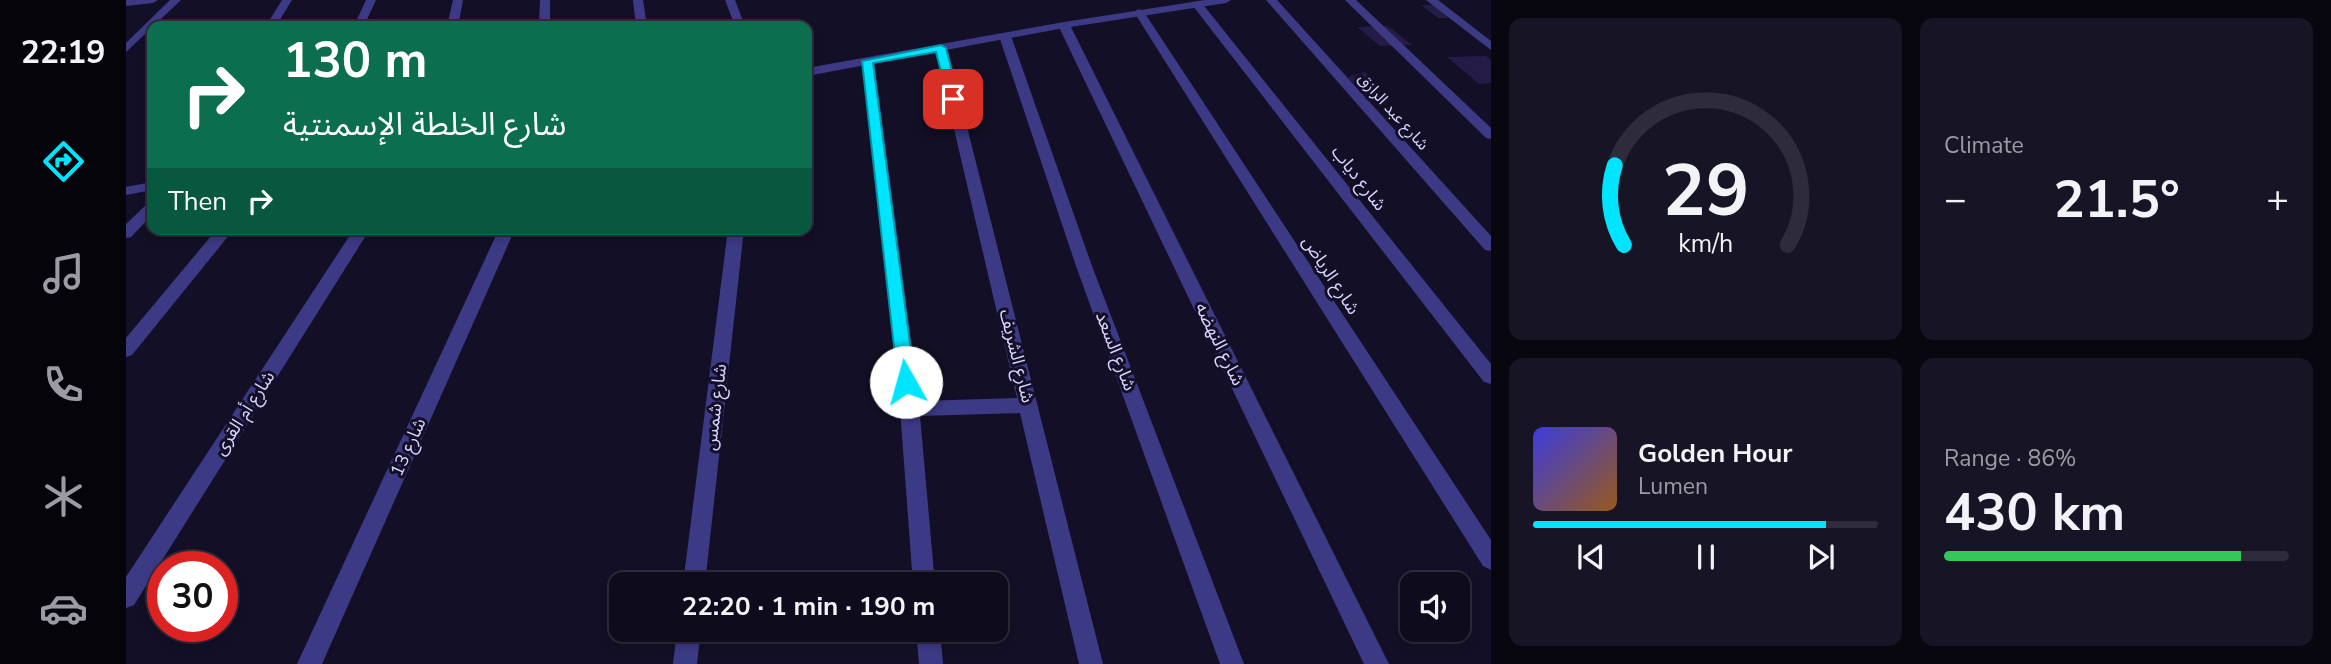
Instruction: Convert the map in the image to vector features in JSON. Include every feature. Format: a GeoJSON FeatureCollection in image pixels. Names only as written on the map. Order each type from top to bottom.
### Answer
{"type":"FeatureCollection","features":[{"type":"Feature","properties":{"kind":"street"},"geometry":{"type":"LineString","coordinates":[[126,3],[153,0]]}},
{"type":"Feature","properties":{"kind":"street"},"geometry":{"type":"LineString","coordinates":[[152,21],[176,0]]}},
{"type":"Feature","properties":{"kind":"street"},"geometry":{"type":"LineString","coordinates":[[274,21],[287,0]]}},
{"type":"Feature","properties":{"kind":"street"},"geometry":{"type":"LineString","coordinates":[[361,21],[371,0]]}},
{"type":"Feature","properties":{"kind":"street"},"geometry":{"type":"LineString","coordinates":[[453,21],[458,0]]}},
{"type":"Feature","properties":{"kind":"street"},"geometry":{"type":"LineString","coordinates":[[545,0],[545,21]]}},
{"type":"Feature","properties":{"kind":"street"},"geometry":{"type":"LineString","coordinates":[[638,0],[641,21]]}},
{"type":"Feature","properties":{"kind":"street"},"geometry":{"type":"LineString","coordinates":[[730,0],[738,21]]}},
{"type":"Feature","properties":{"kind":"street"},"geometry":{"type":"LineString","coordinates":[[812,71],[1139,12],[1226,0]]}},
{"type":"Feature","properties":{"kind":"street","name":"شارع عبد الرازق"},"geometry":{"type":"LineString","coordinates":[[1271,0],[1491,246]]}},
{"type":"Feature","properties":{"kind":"street"},"geometry":{"type":"LineString","coordinates":[[1350,0],[1491,135]]}},
{"type":"Feature","properties":{"kind":"street"},"geometry":{"type":"LineString","coordinates":[[1431,0],[1491,47]]}},
{"type":"Feature","properties":{"kind":"street","name":"شارع دياب"},"geometry":{"type":"LineString","coordinates":[[1196,4],[1491,377]]}},
{"type":"Feature","properties":{"kind":"street","name":"شارع الرياض"},"geometry":{"type":"LineString","coordinates":[[1139,12],[1491,559]]}},
{"type":"Feature","properties":{"kind":"street","name":"شارع النهضه"},"geometry":{"type":"LineString","coordinates":[[1064,25],[1377,664]]}},
{"type":"Feature","properties":{"kind":"street"},"geometry":{"type":"LineString","coordinates":[[126,49],[131,40],[147,26]]}},
{"type":"Feature","properties":{"kind":"street","name":"شارع السعد"},"geometry":{"type":"LineString","coordinates":[[1005,36],[1084,266],[1232,664]]}},
{"type":"Feature","properties":{"kind":"street","name":"شارع الشريف"},"geometry":{"type":"LineString","coordinates":[[941,48],[1091,664]]}},
{"type":"Feature","properties":{"kind":"street"},"geometry":{"type":"LineString","coordinates":[[868,61],[910,409],[924,572]]}},
{"type":"Feature","properties":{"kind":"street"},"geometry":{"type":"LineString","coordinates":[[126,191],[147,187]]}},
{"type":"Feature","properties":{"kind":"street"},"geometry":{"type":"LineString","coordinates":[[126,233],[147,212]]}},
{"type":"Feature","properties":{"kind":"street"},"geometry":{"type":"LineString","coordinates":[[126,350],[221,235]]}},
{"type":"Feature","properties":{"kind":"street","name":"شارع أم القرى"},"geometry":{"type":"LineString","coordinates":[[126,597],[358,235]]}},
{"type":"Feature","properties":{"kind":"street","name":"شارع 13"},"geometry":{"type":"LineString","coordinates":[[309,664],[504,235]]}},
{"type":"Feature","properties":{"kind":"street","name":"شارع شمس"},"geometry":{"type":"LineString","coordinates":[[695,572],[735,235]]}},
{"type":"Feature","properties":{"kind":"street"},"geometry":{"type":"LineString","coordinates":[[910,409],[1030,405]]}},
{"type":"Feature","properties":{"kind":"street"},"geometry":{"type":"LineString","coordinates":[[685,664],[688,642]]}},
{"type":"Feature","properties":{"kind":"street"},"geometry":{"type":"LineString","coordinates":[[929,642],[931,664]]}},
{"type":"Feature","properties":{"kind":"building"},"geometry":{"type":"Polygon","coordinates":[[[1421,5],[1433,5],[1450,18],[1438,18],[1421,5]]]}},
{"type":"Feature","properties":{"kind":"building"},"geometry":{"type":"Polygon","coordinates":[[[1388,26],[1412,45],[1380,46],[1357,27],[1388,26]]]}},
{"type":"Feature","properties":{"kind":"building"},"geometry":{"type":"Polygon","coordinates":[[[1486,56],[1491,60],[1491,83],[1479,84],[1447,57],[1486,56]]]}},
{"type":"Feature","properties":{"kind":"building"},"geometry":{"type":"Polygon","coordinates":[[[1365,72],[1382,88],[1359,88],[1347,77],[1365,72]]]}},
{"type":"Feature","properties":{"kind":"route"},"geometry":{"type":"LineString","coordinates":[[906,382],[868,61],[941,48],[953,99]]}}]}
